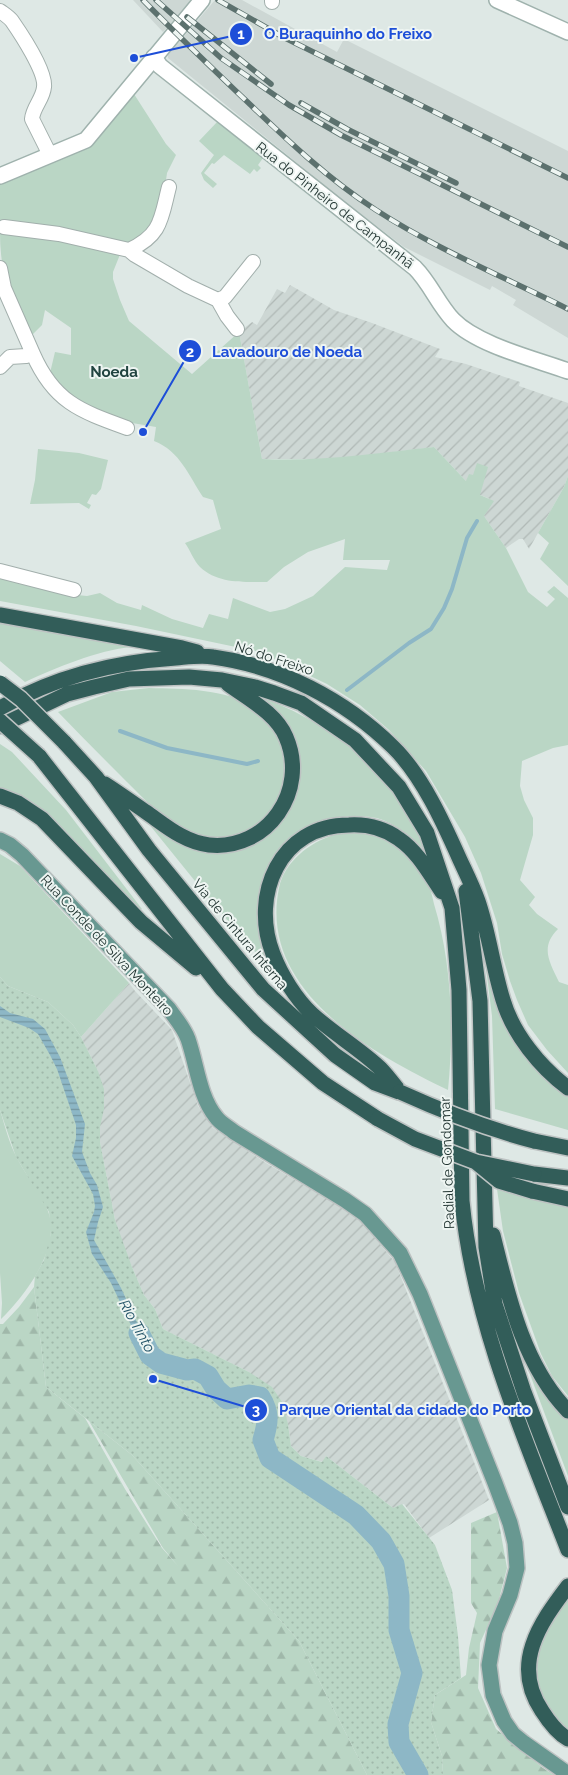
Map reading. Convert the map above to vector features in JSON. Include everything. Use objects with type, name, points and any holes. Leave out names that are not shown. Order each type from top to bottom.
[{"type":"highway","points":[[0,615],[182,648],[211,656]]},
{"type":"highway","name":"Nó do Freixo","points":[[0,708],[60,680],[94,670],[149,660],[211,656],[247,663],[314,688],[364,723],[394,748],[418,779],[442,820],[461,863]]},
{"type":"highway","points":[[0,726],[67,694],[129,679],[190,677],[222,680],[255,687],[301,704],[355,740],[399,787],[427,833],[452,908]]},
{"type":"highway","points":[[96,778],[160,824],[185,839],[209,845],[232,844],[244,840],[267,826],[284,805],[292,782],[291,752],[286,736],[266,711],[222,680]]},
{"type":"highway","name":"Via de Cintura Interna","points":[[0,682],[21,699],[64,742],[96,778],[149,850],[262,989],[335,1055],[375,1083],[400,1092],[429,1106],[496,1131],[568,1148]]},
{"type":"highway","points":[[0,720],[39,756],[222,990]]},
{"type":"highway","points":[[0,796],[18,803],[42,819],[141,922],[222,990],[258,1027],[323,1084],[378,1119],[415,1139],[476,1162],[534,1174],[568,1178]]},
{"type":"highway","points":[[400,1092],[380,1069],[312,1014],[294,992],[273,954],[268,936],[265,903],[268,884],[276,866],[292,846],[302,838],[330,826],[364,825],[384,830],[411,848],[452,908]]},
{"type":"highway","points":[[461,863],[478,901],[503,1002],[510,1019],[531,1051],[554,1078],[568,1088]]},
{"type":"highway","points":[[461,863],[469,907],[480,1001],[486,1247],[495,1304],[524,1392],[568,1507]]},
{"type":"highway","name":"Radial de Gondomar","points":[[452,908],[459,990],[462,1201],[465,1235],[480,1304],[508,1395],[568,1550]]},
{"type":"highway","points":[[476,1162],[499,1181],[568,1199]]},
{"type":"highway","points":[[486,1206],[507,1288],[522,1333],[540,1374],[568,1411]]},
{"type":"highway","points":[[568,1586],[550,1609],[533,1642],[529,1658],[529,1675],[532,1691],[540,1708],[551,1724],[568,1740]]},
{"type":"main road","name":"Rua Conde de Silva Monteiro","points":[[0,840],[10,845],[22,855],[169,1009],[187,1038],[204,1097],[217,1119],[234,1132],[365,1214],[400,1253],[424,1303],[496,1483],[515,1543],[517,1568],[510,1595],[495,1630],[489,1665],[494,1695],[504,1721],[514,1734],[531,1749],[568,1774]]},
{"type":"street","points":[[0,176],[86,140],[202,0]]},
{"type":"street","points":[[497,0],[568,32]]},
{"type":"street","points":[[0,11],[12,21],[25,41],[44,78],[42,96],[34,110],[32,119],[50,155]]},
{"type":"street","points":[[0,25],[16,29]]},
{"type":"street","name":"Rua do Pinheiro de Campanhã","points":[[154,57],[160,66],[411,264],[421,274],[445,311],[463,329],[483,340],[568,371]]},
{"type":"street","points":[[129,250],[139,245],[159,226],[169,186]]},
{"type":"street","points":[[4,227],[59,234],[129,250],[134,255],[188,286],[218,300],[237,329]]},
{"type":"street","points":[[218,300],[225,297],[253,262]]},
{"type":"street","points":[[0,268],[4,288],[37,364],[54,388],[69,403],[127,428]]},
{"type":"street","points":[[0,366],[10,357],[33,354]]},
{"type":"street","points":[[0,571],[74,590]]},
{"type":"shaded area","points":[[133,0],[191,0],[163,32]]},
{"type":"shaded area","points":[[215,0],[242,0],[337,52],[344,39],[568,151],[568,338],[513,305],[516,300],[492,286],[490,290],[404,247],[311,176],[168,58],[168,55]]},
{"type":"shaded area","points":[[290,285],[334,310],[440,349],[435,357],[466,364],[520,382],[519,386],[568,403],[568,476],[564,487],[529,549],[523,539],[519,539],[506,548],[484,516],[490,499],[480,495],[472,475],[467,482],[434,447],[337,459],[262,459],[239,332],[252,322],[257,325],[277,289],[285,293]]},
{"type":"shaded area","points":[[129,983],[172,1030],[198,1106],[213,1128],[266,1163],[356,1216],[395,1262],[489,1500],[429,1538],[404,1504],[393,1508],[326,1456],[323,1462],[301,1456],[291,1446],[288,1424],[249,1372],[163,1329],[155,1309],[144,1295],[123,1246],[115,1220],[100,1142],[98,1071],[81,1037]]},
{"type":"green space","points":[[134,94],[166,144],[176,155],[167,173],[164,194],[149,229],[126,246],[0,223],[0,184],[92,146]]},
{"type":"green space","points":[[218,121],[263,158],[258,165],[261,168],[257,172],[254,169],[250,174],[224,155],[214,164],[212,163],[204,173],[217,184],[213,188],[204,180],[201,173],[214,155],[199,141]]},
{"type":"green space","points":[[5,231],[121,252],[113,272],[113,279],[129,321],[192,374],[239,332],[262,459],[327,458],[434,447],[466,481],[469,474],[473,475],[477,463],[488,467],[480,495],[494,501],[484,516],[506,548],[528,592],[547,607],[555,599],[547,592],[554,586],[568,598],[568,745],[553,748],[522,761],[520,786],[524,800],[533,818],[533,835],[520,880],[535,897],[529,905],[537,914],[558,929],[549,942],[548,954],[559,982],[568,985],[568,1073],[528,1025],[517,1000],[502,954],[497,923],[481,873],[465,837],[426,771],[389,730],[360,705],[327,684],[260,652],[136,626],[0,601],[0,574],[77,595],[87,596],[100,593],[117,603],[141,610],[142,605],[172,619],[203,628],[209,614],[228,619],[233,598],[270,612],[285,609],[313,596],[345,567],[387,570],[390,560],[343,560],[345,539],[308,552],[284,567],[267,582],[232,581],[207,573],[196,562],[185,543],[221,529],[213,500],[203,497],[183,465],[171,451],[154,441],[156,427],[132,423],[75,403],[50,373],[55,352],[71,355],[71,328],[45,310],[42,325],[32,335],[12,298],[5,279],[0,233]]},
{"type":"green space","points":[[38,449],[79,453],[108,460],[101,489],[96,495],[92,494],[87,503],[91,505],[89,509],[79,503],[30,504]]},
{"type":"green space","points":[[568,476],[568,586],[540,559],[549,543],[538,533],[564,487]]},
{"type":"green space","points":[[0,618],[159,648],[132,647],[105,652],[63,666],[25,682],[0,661]]},
{"type":"green space","points":[[149,688],[217,693],[243,701],[255,708],[265,719],[280,742],[285,765],[283,788],[273,809],[257,825],[237,835],[213,838],[188,832],[179,827],[148,803],[58,712],[112,692]]},
{"type":"green space","points":[[266,699],[316,723],[363,757],[383,777],[400,800],[414,824],[424,850],[408,835],[390,823],[377,818],[363,816],[334,818],[320,823],[307,829],[285,846],[269,870],[264,882],[286,987],[216,907],[144,818],[192,845],[274,828],[290,808],[298,784],[299,761],[294,736]]},
{"type":"green space","points":[[0,744],[12,752],[66,810],[142,909],[135,908],[64,831],[36,806],[0,788]]},
{"type":"green space","points":[[342,833],[379,834],[391,841],[416,864],[429,885],[445,949],[448,973],[451,1044],[448,1090],[386,1057],[355,1037],[327,1013],[303,987],[286,957],[277,924],[279,888],[286,870],[299,854],[325,838]]},
{"type":"green space","points":[[0,854],[20,866],[129,983],[81,1037],[73,1025],[48,1002],[8,986],[0,977]]},
{"type":"green space","points":[[482,937],[503,1012],[568,1092],[568,1130],[495,1109],[492,1016]]},
{"type":"green space","points":[[0,977],[8,986],[48,1002],[73,1025],[98,1071],[104,1089],[104,1109],[100,1127],[100,1142],[115,1220],[144,1295],[155,1309],[163,1329],[249,1372],[272,1387],[282,1402],[291,1446],[301,1456],[322,1462],[326,1456],[393,1508],[402,1504],[435,1545],[452,1590],[461,1678],[435,1695],[431,1722],[442,1756],[443,1775],[367,1775],[299,1641],[132,1455],[46,1387],[34,1287],[35,1276],[44,1260],[51,1233],[49,1212],[16,1157],[0,1110]]},
{"type":"green space","points":[[0,1110],[14,1152],[45,1204],[51,1225],[46,1255],[39,1270],[20,1297],[1,1319],[2,1303],[0,1273]]},
{"type":"green space","points":[[497,1189],[568,1208],[568,1396],[552,1376],[541,1354],[519,1293],[503,1231]]},
{"type":"green space","points":[[34,1287],[46,1387],[85,1418],[125,1489],[162,1548],[178,1566],[163,1548],[89,1421],[132,1455],[299,1641],[367,1775],[0,1775],[0,1324],[3,1324],[19,1307]]},
{"type":"green space","points":[[515,1327],[568,1413],[568,1476],[528,1369]]},
{"type":"green space","points":[[497,1512],[507,1568],[498,1603],[480,1643],[478,1688],[496,1729],[554,1775],[443,1775],[442,1756],[431,1722],[435,1695],[466,1675],[469,1648],[477,1613],[471,1603],[471,1523]]},
{"type":"green space","points":[[568,1600],[568,1729],[557,1720],[542,1696],[538,1683],[537,1654],[547,1623]]},
{"type":"water","points":[[0,1006],[10,1013],[33,1019],[45,1029],[60,1057],[85,1124],[82,1152],[97,1185],[103,1207],[94,1240],[121,1288],[147,1344],[153,1352],[152,1363],[147,1359],[111,1283],[92,1254],[86,1232],[94,1212],[93,1194],[72,1156],[76,1138],[76,1125],[57,1069],[38,1034],[29,1028],[0,1017]]},
{"type":"waterway","points":[[347,690],[409,643],[431,629],[444,608],[452,589],[467,538],[477,521]]},
{"type":"waterway","points":[[120,731],[167,748],[247,764],[258,761]]},
{"type":"waterway","name":"Rio Tinto","points":[[139,1333],[150,1355],[161,1363],[187,1370],[195,1369],[208,1376],[216,1389],[227,1399],[249,1395],[260,1397],[267,1413],[263,1440],[270,1458],[356,1515],[381,1541],[394,1564],[399,1596],[399,1630],[412,1673],[398,1724],[399,1742],[418,1775]]},
{"type":"railway","points":[[143,0],[288,140],[339,184],[376,210],[422,237],[568,309]]},
{"type":"railway","points":[[156,0],[221,58],[289,105],[341,135],[568,247]]},
{"type":"railway","points":[[218,0],[283,37],[568,178]]},
{"type":"railway","points":[[187,17],[271,84]]},
{"type":"railway","points":[[301,103],[347,129],[456,183]]},
{"type":"place","name":"O Buraquinho do Freixo","points":[[134,58]]},
{"type":"place","name":"Lavadouro de Noeda","points":[[143,432]]},
{"type":"place","name":"Parque Oriental da cidade do Porto","points":[[153,1379]]},
{"type":"district","name":"Noeda","points":[[114,372]]}]
